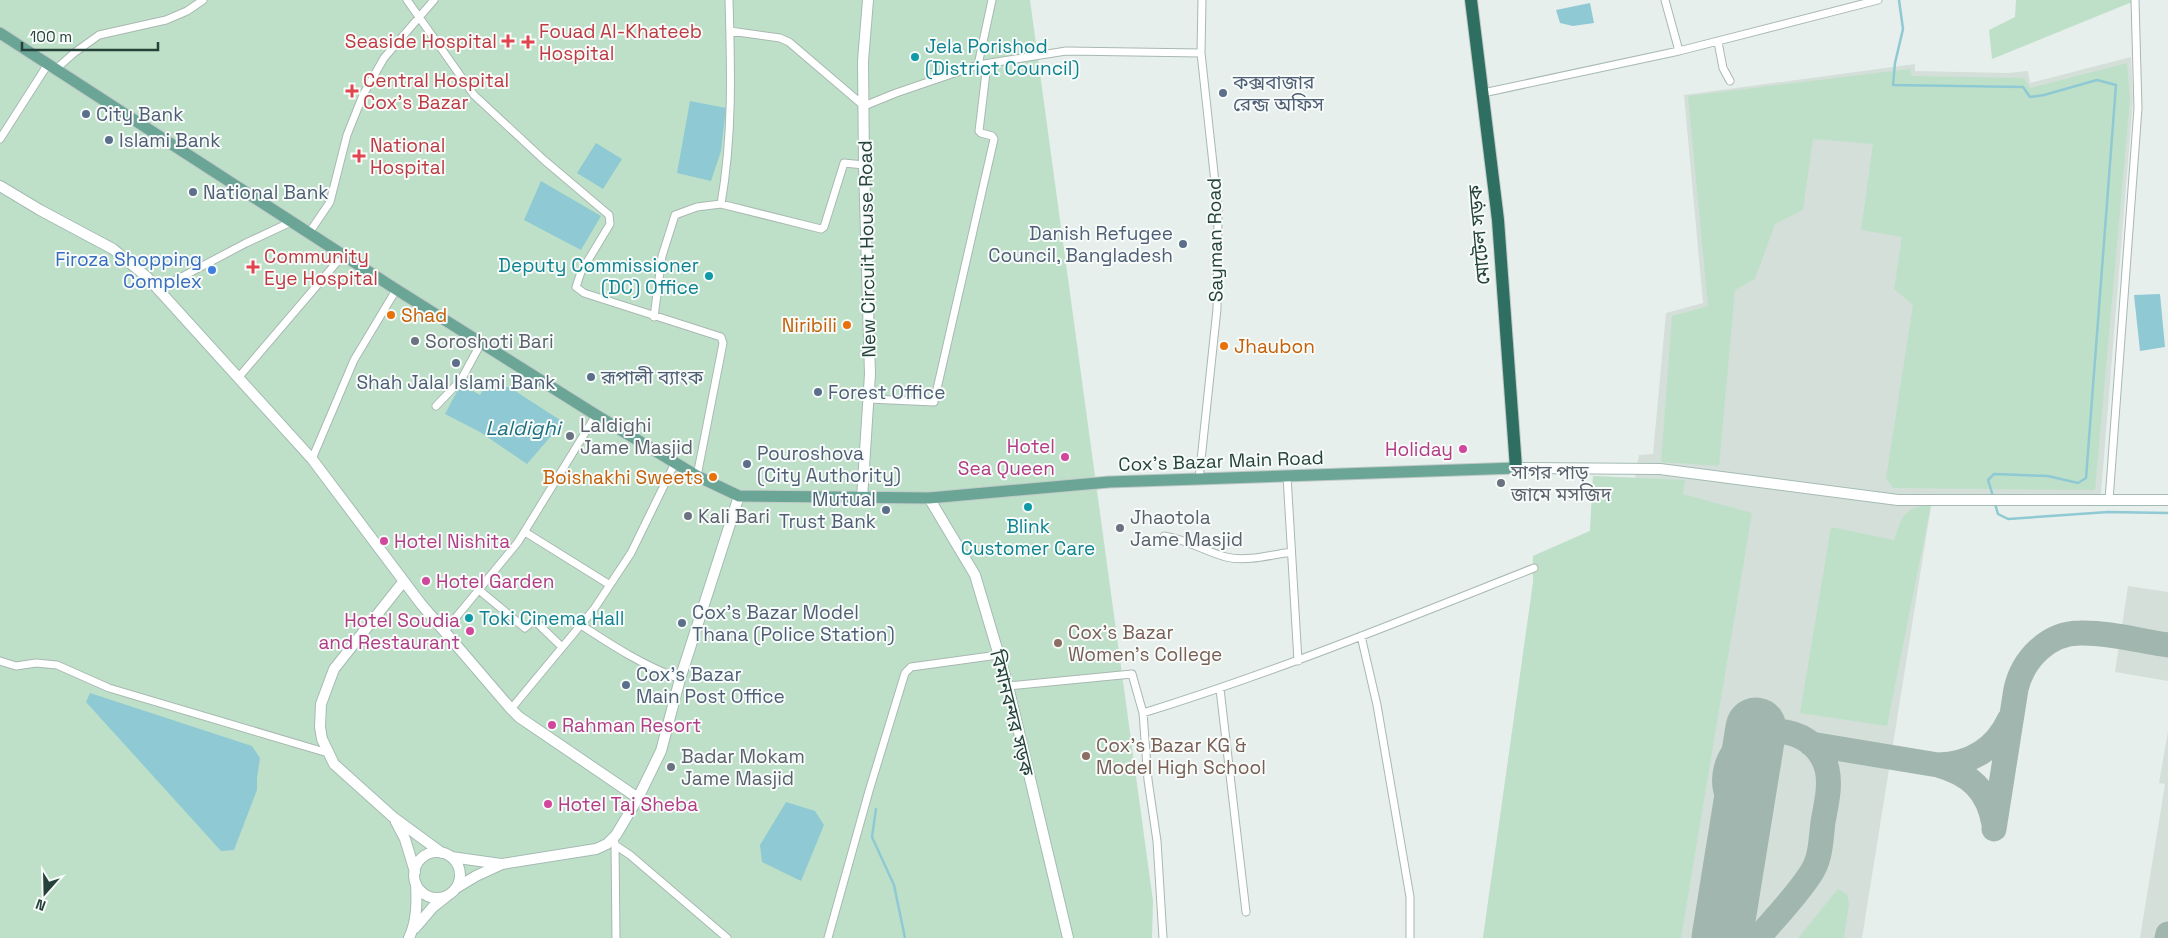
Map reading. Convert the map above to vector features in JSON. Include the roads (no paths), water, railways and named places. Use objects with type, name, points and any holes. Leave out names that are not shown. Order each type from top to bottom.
[{"type":"highway","name":"মোটেল সড়ক","points":[[1471,0],[1498,220],[1516,468]]},
{"type":"main road","points":[[0,33],[396,290],[675,463],[739,496]]},
{"type":"main road","name":"Cox's Bazar Main Road","points":[[739,496],[929,498],[1109,482],[1516,468]]},
{"type":"street","points":[[0,139],[52,67],[100,35],[166,20],[187,11],[203,0]]},
{"type":"street","points":[[407,0],[474,95],[544,160],[609,214],[610,224],[581,272],[576,288],[584,293],[654,317],[714,334],[721,338],[723,343],[697,476]]},
{"type":"street","points":[[309,233],[330,202],[346,135],[363,95],[384,58],[434,0]]},
{"type":"street","points":[[721,204],[726,178],[732,113],[729,0]]},
{"type":"street","name":"New Circuit House Road","points":[[862,498],[870,374],[863,62],[868,0]]},
{"type":"street","points":[[978,65],[992,0]]},
{"type":"street","name":"Sayman Road","points":[[1199,479],[1217,309],[1218,250],[1218,210],[1202,53],[1202,0]]},
{"type":"street","points":[[1665,0],[1679,51]]},
{"type":"street","points":[[2108,500],[2138,108],[2135,0]]},
{"type":"street","points":[[1483,93],[1718,42],[1876,1]]},
{"type":"street","points":[[730,31],[780,38],[789,42],[864,106],[978,65],[1066,51],[1202,53]]},
{"type":"street","points":[[1718,42],[1723,68],[1730,81]]},
{"type":"street","points":[[869,400],[934,402],[994,139],[992,136],[981,134],[979,131],[987,64]]},
{"type":"street","points":[[654,317],[662,256],[675,215],[697,207],[721,204],[821,229],[824,227],[844,163],[864,165]]},
{"type":"street","points":[[0,186],[113,249],[147,277],[312,459],[404,582],[444,632],[511,709],[570,753],[638,798]]},
{"type":"street","points":[[157,290],[246,243],[291,222]]},
{"type":"street","points":[[238,378],[343,255]]},
{"type":"street","points":[[312,459],[354,360],[396,290]]},
{"type":"street","points":[[436,406],[461,380],[481,343]]},
{"type":"street","points":[[444,632],[518,542],[596,415]]},
{"type":"street","points":[[511,709],[581,625],[610,586],[631,553],[675,463]]},
{"type":"street","points":[[1516,468],[1660,469],[1898,500],[2168,500]]},
{"type":"street","points":[[1287,476],[1298,661]]},
{"type":"street","points":[[616,938],[616,840],[661,751],[680,679],[739,496]]},
{"type":"street","name":"বিমানবন্দর সড়ক","points":[[929,498],[975,575],[1008,686],[1068,938]]},
{"type":"street","points":[[525,532],[610,586]]},
{"type":"street","points":[[1164,536],[1177,538],[1236,559],[1291,552]]},
{"type":"street","points":[[1143,712],[1220,689],[1298,661],[1534,568]]},
{"type":"street","points":[[404,582],[334,669],[329,679],[320,716],[322,739],[334,764],[393,817],[456,862],[460,875],[453,891],[433,907],[410,936]]},
{"type":"street","points":[[479,590],[525,628],[534,620],[562,647]]},
{"type":"street","points":[[581,625],[655,670],[680,679]]},
{"type":"street","points":[[1361,636],[1377,705],[1410,897],[1410,938]]},
{"type":"street","points":[[828,938],[866,800],[905,673],[911,667],[998,655]]},
{"type":"street","points":[[0,662],[16,666],[36,663],[56,665],[109,688],[328,753]]},
{"type":"street","points":[[1008,686],[1132,674],[1143,712],[1148,780],[1157,841],[1163,938]]},
{"type":"street","points":[[1220,689],[1246,912]]},
{"type":"street","points":[[393,817],[406,840],[418,887],[429,896],[443,897],[476,876],[502,864],[596,849],[616,840]]},
{"type":"street","points":[[616,840],[630,855],[727,938]]},
{"type":"street","points":[[410,936],[417,900],[415,876],[417,865],[427,855],[446,855],[502,864]]},
{"type":"water","points":[[1590,3],[1594,23],[1573,26],[1560,23],[1556,10]]},
{"type":"water","points":[[690,101],[726,108],[721,151],[711,181],[677,173]]},
{"type":"water","points":[[596,143],[622,159],[603,189],[577,173]]},
{"type":"water","points":[[541,181],[601,216],[581,250],[524,220]]},
{"type":"water","points":[[2160,294],[2165,347],[2140,351],[2134,295]]},
{"type":"water","name":"Laldighi","points":[[489,380],[501,387],[509,387],[560,420],[552,435],[527,464],[480,432],[445,414],[461,384],[480,395]]},
{"type":"water","points":[[90,693],[252,746],[260,758],[257,790],[234,850],[221,851],[86,702]]},
{"type":"water","points":[[786,802],[815,811],[824,825],[801,881],[762,862],[760,845]]},
{"type":"waterway","points":[[1899,0],[1903,29],[1895,63],[1893,85],[2023,87],[2030,97],[2044,95],[2097,80],[2116,85],[2086,478],[2078,483],[2048,476],[1994,474],[1988,480],[1993,496]]},
{"type":"waterway","points":[[1995,504],[1998,514],[2008,519],[2108,512],[2168,513]]},
{"type":"waterway","points":[[876,809],[872,837],[894,885],[905,938]]},
{"type":"place","name":"Seaside Hospital","points":[[508,41]]},
{"type":"place","name":"Fouad Al-Khateeb Hospital","points":[[528,42]]},
{"type":"place","name":"Jela Porishod (District Council)","points":[[915,57]]},
{"type":"place","name":"Central Hospital Cox's Bazar","points":[[352,91]]},
{"type":"place","name":"কক্সবাজার রেন্জ অফিস","points":[[1223,93]]},
{"type":"place","name":"City Bank","points":[[86,114]]},
{"type":"place","name":"Islami Bank","points":[[109,140]]},
{"type":"place","name":"National Hospital","points":[[359,156]]},
{"type":"place","name":"National Bank","points":[[193,192]]},
{"type":"place","name":"Danish Refugee Council, Bangladesh","points":[[1183,244]]},
{"type":"place","name":"Community Eye Hospital","points":[[253,267]]},
{"type":"place","name":"Firoza Shopping Complex","points":[[212,270]]},
{"type":"place","name":"Deputy Commissioner (DC) Office","points":[[709,276]]},
{"type":"place","name":"Shad","points":[[391,315]]},
{"type":"place","name":"Niribili","points":[[847,325]]},
{"type":"place","name":"Soroshoti Bari","points":[[415,341]]},
{"type":"place","name":"Jhaubon","points":[[1224,346]]},
{"type":"place","name":"Shah Jalal Islami Bank","points":[[456,363]]},
{"type":"place","name":"রূপালী ব্যাংক","points":[[591,377]]},
{"type":"place","name":"Forest Office","points":[[818,392]]},
{"type":"place","name":"Laldighi Jame Masjid","points":[[570,436]]},
{"type":"place","name":"Holiday","points":[[1463,449]]},
{"type":"place","name":"Hotel Sea Queen","points":[[1065,457]]},
{"type":"place","name":"Pouroshova (City Authority)","points":[[747,464]]},
{"type":"place","name":"Boishakhi Sweets","points":[[713,477]]},
{"type":"place","name":"সাগর পাড় জামে মসজিদ","points":[[1501,483]]},
{"type":"place","name":"Blink Customer Care","points":[[1028,507]]},
{"type":"place","name":"Mutual Trust Bank","points":[[886,510]]},
{"type":"place","name":"Kali Bari","points":[[688,516]]},
{"type":"place","name":"Jhaotola Jame Masjid","points":[[1120,528]]},
{"type":"place","name":"Hotel Nishita","points":[[384,541]]},
{"type":"place","name":"Hotel Garden","points":[[426,581]]},
{"type":"place","name":"Toki Cinema Hall","points":[[469,618]]},
{"type":"place","name":"Cox's Bazar Model Thana (Police Station)","points":[[682,623]]},
{"type":"place","name":"Hotel Soudia and Restaurant","points":[[470,631]]},
{"type":"place","name":"Cox's Bazar Women's College","points":[[1058,643]]},
{"type":"place","name":"Cox's Bazar Main Post Office","points":[[626,685]]},
{"type":"place","name":"Rahman Resort","points":[[552,725]]},
{"type":"place","name":"Cox's Bazar KG & Model High School","points":[[1086,756]]},
{"type":"place","name":"Badar Mokam Jame Masjid","points":[[671,767]]},
{"type":"place","name":"Hotel Taj Sheba","points":[[548,804]]}]
